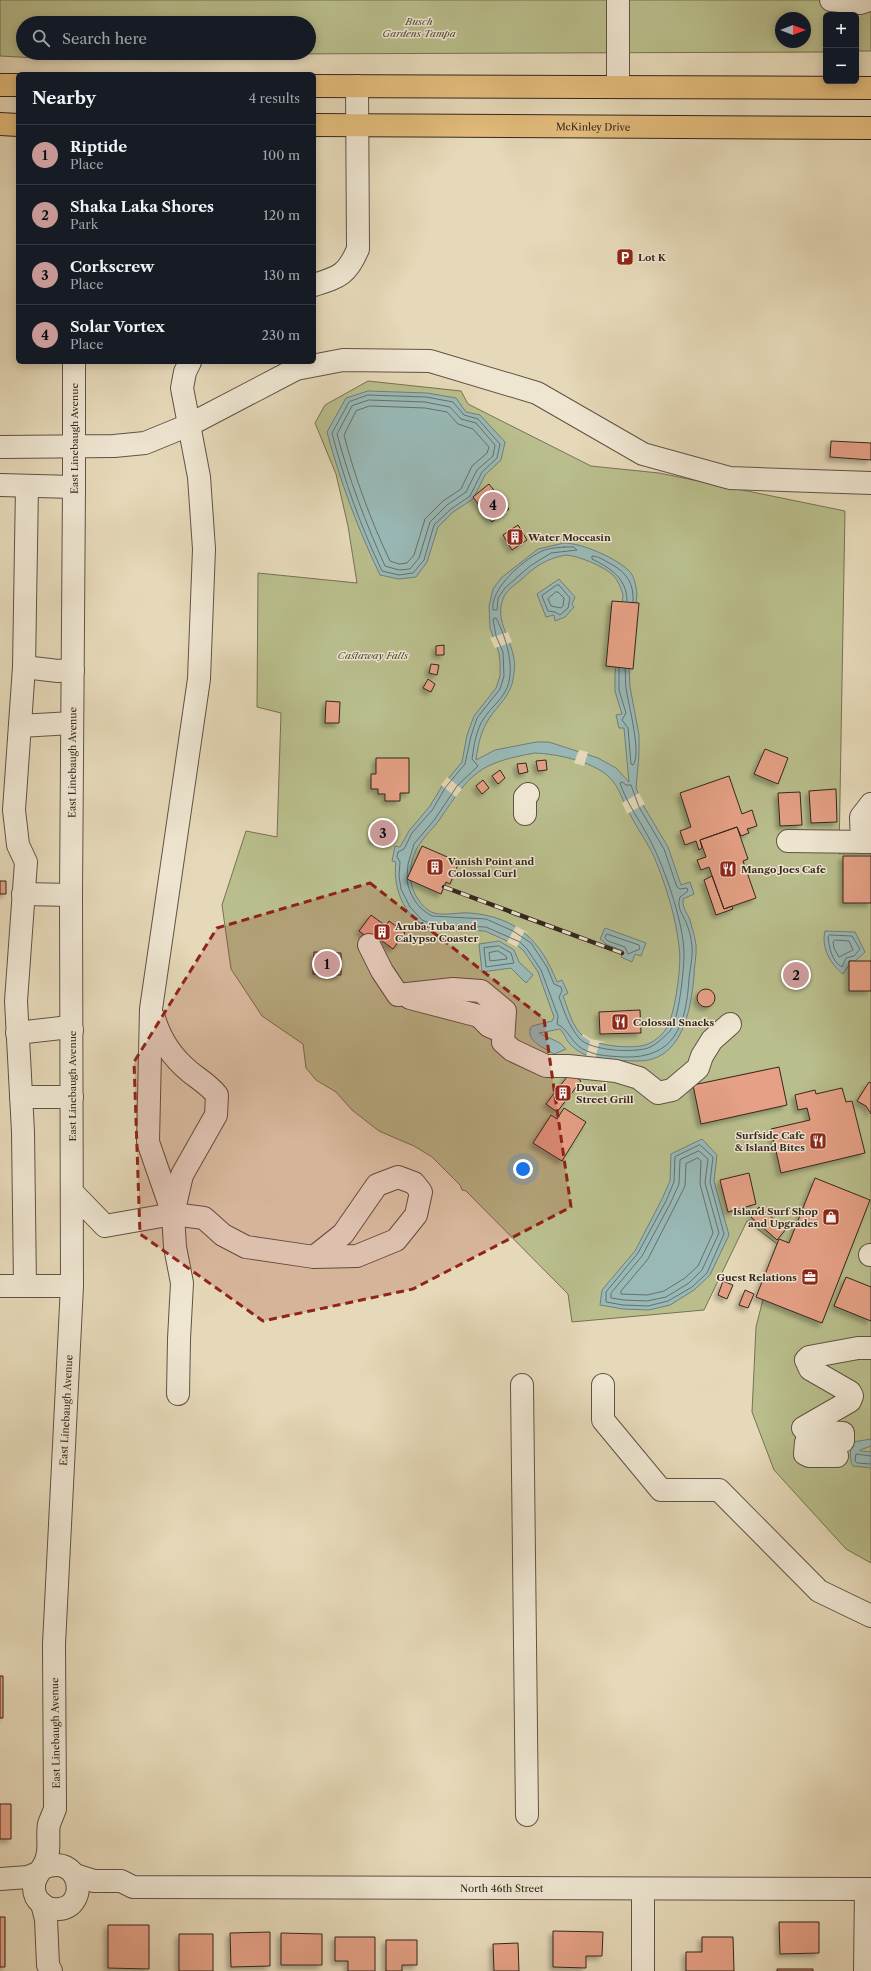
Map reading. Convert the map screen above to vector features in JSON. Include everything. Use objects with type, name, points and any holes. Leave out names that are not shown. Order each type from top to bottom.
[{"type":"main road","points":[[0,85],[16,85]]},
{"type":"main road","points":[[316,86],[871,88]]},
{"type":"main road","points":[[0,124],[16,125]]},
{"type":"main road","name":"McKinley Drive","points":[[316,125],[871,128]]},
{"type":"street","points":[[618,0],[618,87]]},
{"type":"street","points":[[831,0],[860,3],[869,0]]},
{"type":"street","points":[[316,284],[332,279],[345,272],[358,249],[357,86]]},
{"type":"street","points":[[0,447],[114,446],[145,443],[189,425],[296,369],[343,360],[430,361],[537,393],[643,454],[730,478],[871,482]]},
{"type":"street","name":"East Linebaugh Avenue","points":[[41,1871],[47,1858],[49,1824],[55,1809],[54,1644],[72,1286],[71,894],[74,364]]},
{"type":"street","points":[[178,1394],[182,1283],[175,1247],[173,1214],[148,1142],[151,1009],[199,679],[204,549],[199,477],[182,388],[185,372],[189,364]]},
{"type":"street","points":[[0,485],[74,487]]},
{"type":"street","points":[[25,1286],[21,1097],[16,1001],[26,862],[18,845],[14,810],[24,667],[27,486]]},
{"type":"street","points":[[24,667],[58,671],[73,670]]},
{"type":"street","points":[[20,726],[72,723]]},
{"type":"street","points":[[788,842],[866,842],[861,817],[871,804]]},
{"type":"street","points":[[24,894],[71,894]]},
{"type":"street","points":[[369,945],[382,971],[398,995],[453,989],[481,991],[505,1011],[503,1042],[506,1046],[546,1066],[568,1066],[616,1071],[639,1078],[658,1093],[672,1090],[698,1068],[702,1056],[712,1040],[730,1024]]},
{"type":"street","points":[[151,1009],[158,1031],[169,1050],[190,1072],[210,1086],[217,1095],[216,1115],[182,1175],[173,1214]]},
{"type":"street","points":[[18,1033],[61,1028],[72,1030]]},
{"type":"street","points":[[21,1097],[72,1097]]},
{"type":"street","points":[[72,1192],[105,1226],[173,1214],[204,1218],[223,1235],[246,1247],[314,1257],[357,1256],[396,1240],[416,1215],[421,1192],[414,1183],[398,1177],[377,1185],[343,1234],[314,1257]]},
{"type":"street","points":[[0,1286],[72,1286]]},
{"type":"street","points":[[838,1456],[805,1454],[806,1442],[844,1441],[842,1433],[806,1431],[802,1428],[850,1401],[852,1396],[850,1392],[810,1369],[806,1360],[809,1357],[858,1348],[871,1348]]},
{"type":"street","points":[[522,1385],[527,1815]]},
{"type":"street","points":[[603,1385],[603,1420],[660,1490],[719,1490],[819,1591],[871,1616]]},
{"type":"street","name":"East Linebaugh Avenue","points":[[55,1809],[62,1823],[66,1859],[72,1872]]},
{"type":"street","points":[[0,1880],[28,1877],[57,1865],[72,1872],[78,1888],[69,1904],[61,1934],[61,1963],[57,1971]]},
{"type":"street","points":[[41,1871],[34,1886],[46,1919],[48,1965],[51,1971]]},
{"type":"street","name":"North 46th Street","points":[[72,1872],[94,1881],[121,1881],[133,1887],[868,1890]]},
{"type":"street","name":"North 46th Street","points":[[69,1904],[94,1896],[122,1894],[133,1887]]},
{"type":"street","points":[[643,1890],[643,1971]]},
{"type":"street","points":[[865,1971],[868,1890]]},
{"type":"street","points":[[0,1892],[14,1893],[40,1902],[53,1909],[69,1904]]},
{"type":"highlighted area","points":[[370,883],[544,1019],[571,1207],[413,1289],[263,1321],[140,1234],[134,1062],[217,928]]},
{"type":"green space","name":"Busch Gardens Tampa","points":[[0,0],[871,0],[871,51],[859,51],[859,12],[823,12],[823,52],[316,54],[316,16],[16,16],[16,57],[0,56]]},
{"type":"green space","name":"Castaway Falls","points":[[368,381],[461,391],[468,404],[591,466],[659,473],[845,511],[839,854],[871,854],[871,1563],[846,1549],[774,1470],[752,1412],[756,1327],[777,1244],[747,1221],[704,1310],[572,1322],[568,1294],[466,1191],[462,1190],[460,1185],[432,1157],[414,1146],[379,1131],[352,1110],[336,1092],[316,1080],[306,1068],[303,1044],[262,1016],[231,969],[222,905],[246,831],[277,837],[281,713],[257,707],[258,573],[357,583],[348,526],[336,474],[315,423],[325,405]]},
{"type":"water","points":[[368,391],[427,393],[456,398],[466,412],[480,415],[505,442],[501,460],[485,475],[473,499],[453,512],[438,527],[427,562],[416,577],[399,579],[380,575],[350,505],[327,432],[346,398]]},
{"type":"water","points":[[564,543],[590,549],[618,562],[631,573],[635,583],[637,594],[629,668],[630,687],[639,735],[636,788],[643,805],[668,847],[681,885],[690,882],[694,894],[683,899],[683,903],[690,921],[696,949],[693,989],[681,1032],[674,1044],[664,1053],[652,1059],[636,1061],[594,1058],[579,1051],[570,1044],[560,1029],[539,1033],[560,1043],[566,1049],[554,1054],[538,1044],[531,1038],[530,1029],[532,1026],[552,1021],[554,1017],[538,972],[524,951],[518,946],[485,931],[435,929],[425,926],[416,920],[409,912],[403,903],[396,883],[396,862],[392,861],[395,846],[400,847],[409,831],[430,806],[442,786],[462,762],[467,735],[474,716],[496,688],[500,676],[499,653],[490,628],[489,606],[493,589],[501,578],[538,549]],"holes":[[[566,555],[584,559],[609,572],[616,579],[623,595],[615,674],[615,691],[622,714],[616,715],[619,728],[624,728],[629,782],[616,768],[598,758],[549,742],[536,742],[495,750],[476,760],[483,731],[490,717],[504,700],[512,684],[515,666],[511,647],[502,620],[501,606],[504,596],[511,588],[537,566],[553,558]],[[535,753],[574,759],[602,771],[609,777],[619,790],[628,811],[652,852],[657,864],[668,894],[678,936],[680,963],[676,994],[669,1024],[661,1035],[648,1044],[633,1047],[605,1045],[583,1036],[573,1023],[563,996],[568,993],[562,980],[557,982],[551,967],[543,954],[535,943],[525,934],[514,926],[487,915],[470,913],[438,914],[431,912],[423,906],[414,893],[411,879],[411,865],[416,851],[421,841],[438,822],[460,791],[478,772],[488,766],[500,761]]]},
{"type":"water","points":[[559,579],[575,597],[572,604],[574,607],[565,617],[555,621],[554,615],[546,617],[537,594]]},
{"type":"water","points":[[605,928],[646,943],[641,956],[635,954],[632,962],[621,957],[623,951],[606,944],[600,939]]},
{"type":"water","points":[[825,931],[855,932],[865,952],[855,961],[849,961],[849,965],[843,974],[834,965],[828,955],[824,943]]},
{"type":"water","points":[[499,941],[514,950],[519,962],[533,975],[526,983],[511,968],[482,972],[479,944]]},
{"type":"water","points":[[702,1139],[717,1155],[714,1181],[729,1235],[710,1275],[694,1290],[670,1305],[649,1310],[623,1309],[600,1305],[602,1290],[635,1251],[662,1199],[670,1181],[671,1154]]},
{"type":"water","points":[[871,1439],[871,1446],[860,1451],[871,1452],[871,1468],[853,1466],[850,1454],[853,1442]]},
{"type":"pier","points":[[508,632],[512,642],[495,648],[490,638]]},
{"type":"pier","points":[[579,750],[588,752],[584,766],[574,763]]},
{"type":"pier","points":[[447,777],[462,789],[456,797],[441,785]]},
{"type":"pier","points":[[639,793],[645,804],[627,814],[622,803]]},
{"type":"pier","points":[[516,926],[530,934],[524,932],[517,947],[507,942]]},
{"type":"pier","points":[[583,1034],[591,1039],[606,1042],[599,1043],[595,1060],[586,1057],[590,1041],[582,1036]]},
{"type":"building","points":[[831,441],[871,443],[871,460],[830,457]]},
{"type":"building","points":[[489,484],[509,509],[492,522],[473,497]]},
{"type":"building","name":"Water Moccasin","points":[[518,525],[527,540],[512,550],[503,535]]},
{"type":"building","points":[[612,601],[639,603],[633,669],[606,666]]},
{"type":"building","points":[[444,645],[444,655],[436,655],[436,646]]},
{"type":"building","points":[[431,664],[439,665],[437,675],[429,673]]},
{"type":"building","points":[[428,679],[435,684],[431,692],[423,688]]},
{"type":"building","points":[[326,701],[340,702],[339,723],[325,723]]},
{"type":"building","points":[[765,749],[788,758],[778,784],[754,774]]},
{"type":"building","points":[[376,758],[409,758],[409,793],[400,793],[400,801],[385,801],[385,794],[378,794],[378,789],[371,789],[371,774],[376,774]]},
{"type":"building","points":[[546,760],[547,770],[538,771],[536,761]]},
{"type":"building","points":[[526,763],[528,772],[519,774],[517,764]]},
{"type":"building","points":[[500,770],[505,778],[498,784],[492,776]]},
{"type":"building","points":[[729,776],[742,814],[752,810],[757,826],[747,829],[749,833],[741,836],[737,827],[700,840],[702,848],[699,850],[696,841],[685,845],[680,831],[691,827],[680,793]]},
{"type":"building","points":[[483,780],[489,788],[482,794],[476,786]]},
{"type":"building","points":[[836,789],[837,822],[811,823],[809,791]]},
{"type":"building","points":[[800,792],[802,825],[780,826],[778,793]]},
{"type":"building","points":[[374,821],[394,823],[393,843],[372,841]]},
{"type":"building","name":"Mango Joes Cafe","points":[[737,827],[748,859],[743,861],[756,898],[724,909],[709,867],[701,870],[697,860],[706,857],[700,840]]},
{"type":"building","name":"Vanish Point and Colossal Curl","points":[[422,846],[459,862],[450,884],[446,882],[441,894],[407,879]]},
{"type":"building","points":[[843,856],[871,856],[871,903],[843,903]]},
{"type":"building","points":[[712,876],[724,909],[732,906],[733,909],[716,915],[704,880]]},
{"type":"building","points":[[0,881],[6,881],[6,894],[0,894]]},
{"type":"building","name":"Aruba Tuba and Calypso Coaster","points":[[371,915],[386,926],[389,921],[405,933],[393,949],[377,937],[374,942],[359,931]]},
{"type":"building","points":[[314,952],[341,953],[341,975],[313,974]]},
{"type":"building","points":[[849,961],[871,961],[871,991],[849,991]]},
{"type":"building","points":[[702,989],[710,989],[715,994],[713,1005],[710,1007],[702,1007],[697,1002],[697,994]]},
{"type":"building","name":"Colossal Snacks","points":[[640,1010],[641,1033],[600,1034],[599,1012]]},
{"type":"building","points":[[779,1067],[787,1105],[701,1124],[693,1085]]},
{"type":"building","name":"Duval Street Grill","points":[[570,1073],[581,1081],[557,1112],[546,1104]]},
{"type":"building","points":[[869,1082],[871,1083],[871,1114],[866,1106],[857,1101]]},
{"type":"building","name":"Surfside Cafe & Island Bites","points":[[842,1088],[846,1102],[852,1101],[865,1153],[781,1173],[771,1129],[810,1120],[807,1108],[798,1110],[795,1095],[815,1090],[816,1094]]},
{"type":"building","points":[[564,1108],[586,1122],[562,1161],[533,1143],[551,1115],[557,1119]]},
{"type":"building","points":[[749,1173],[756,1204],[728,1212],[720,1180]]},
{"type":"building","points":[[815,1178],[870,1200],[822,1323],[756,1297],[779,1239],[789,1243]]},
{"type":"building","points":[[759,1207],[786,1229],[777,1240],[751,1217]]},
{"type":"building","points":[[846,1277],[871,1287],[871,1321],[834,1306]]},
{"type":"building","points":[[723,1281],[733,1285],[727,1299],[718,1295]]},
{"type":"building","points":[[745,1290],[754,1294],[748,1308],[739,1305]]},
{"type":"building","points":[[0,1676],[3,1676],[3,1718],[0,1718]]},
{"type":"building","points":[[0,1804],[11,1804],[11,1839],[0,1839]]},
{"type":"building","points":[[0,1917],[5,1917],[5,1967],[0,1967]]},
{"type":"building","points":[[779,1922],[819,1922],[819,1953],[780,1954]]},
{"type":"building","points":[[108,1925],[149,1925],[149,1969],[108,1968]]},
{"type":"building","points":[[553,1931],[603,1932],[602,1956],[586,1956],[586,1968],[553,1967]]},
{"type":"building","points":[[270,1932],[270,1966],[231,1967],[230,1933]]},
{"type":"building","points":[[281,1933],[322,1934],[322,1965],[281,1965]]},
{"type":"building","points":[[179,1934],[213,1934],[213,1971],[179,1971]]},
{"type":"building","points":[[335,1937],[375,1937],[375,1971],[348,1971],[348,1961],[335,1961]]},
{"type":"building","points":[[702,1937],[733,1937],[734,1971],[686,1971],[686,1952],[702,1952]]},
{"type":"building","points":[[386,1940],[417,1940],[417,1965],[402,1965],[402,1971],[386,1971]]},
{"type":"building","points":[[518,1943],[519,1971],[494,1971],[493,1944]]},
{"type":"building","points":[[777,1969],[813,1969],[813,1971],[777,1971]]},
{"type":"railway","points":[[444,887],[622,953]]},
{"type":"place","name":"Lot K","points":[[625,257]]},
{"type":"place","name":"Solar Vortex","points":[[493,505]]},
{"type":"place","name":"Water Moccasin","points":[[515,537]]},
{"type":"place","name":"Corkscrew","points":[[383,833]]},
{"type":"place","name":"Vanish Point and Colossal Curl","points":[[435,867]]},
{"type":"place","name":"Mango Joes Cafe","points":[[728,869]]},
{"type":"place","name":"Aruba Tuba and Calypso Coaster","points":[[382,932]]},
{"type":"place","name":"Riptide","points":[[327,964]]},
{"type":"place","name":"Shaka Laka Shores","points":[[796,975]]},
{"type":"place","name":"Colossal Snacks","points":[[620,1022]]},
{"type":"place","name":"Duval Street Grill","points":[[563,1093]]},
{"type":"place","name":"Surfside Cafe & Island Bites","points":[[818,1141]]},
{"type":"place","name":"Island Surf Shop and Upgrades","points":[[831,1217]]},
{"type":"place","name":"Guest Relations","points":[[810,1277]]}]
